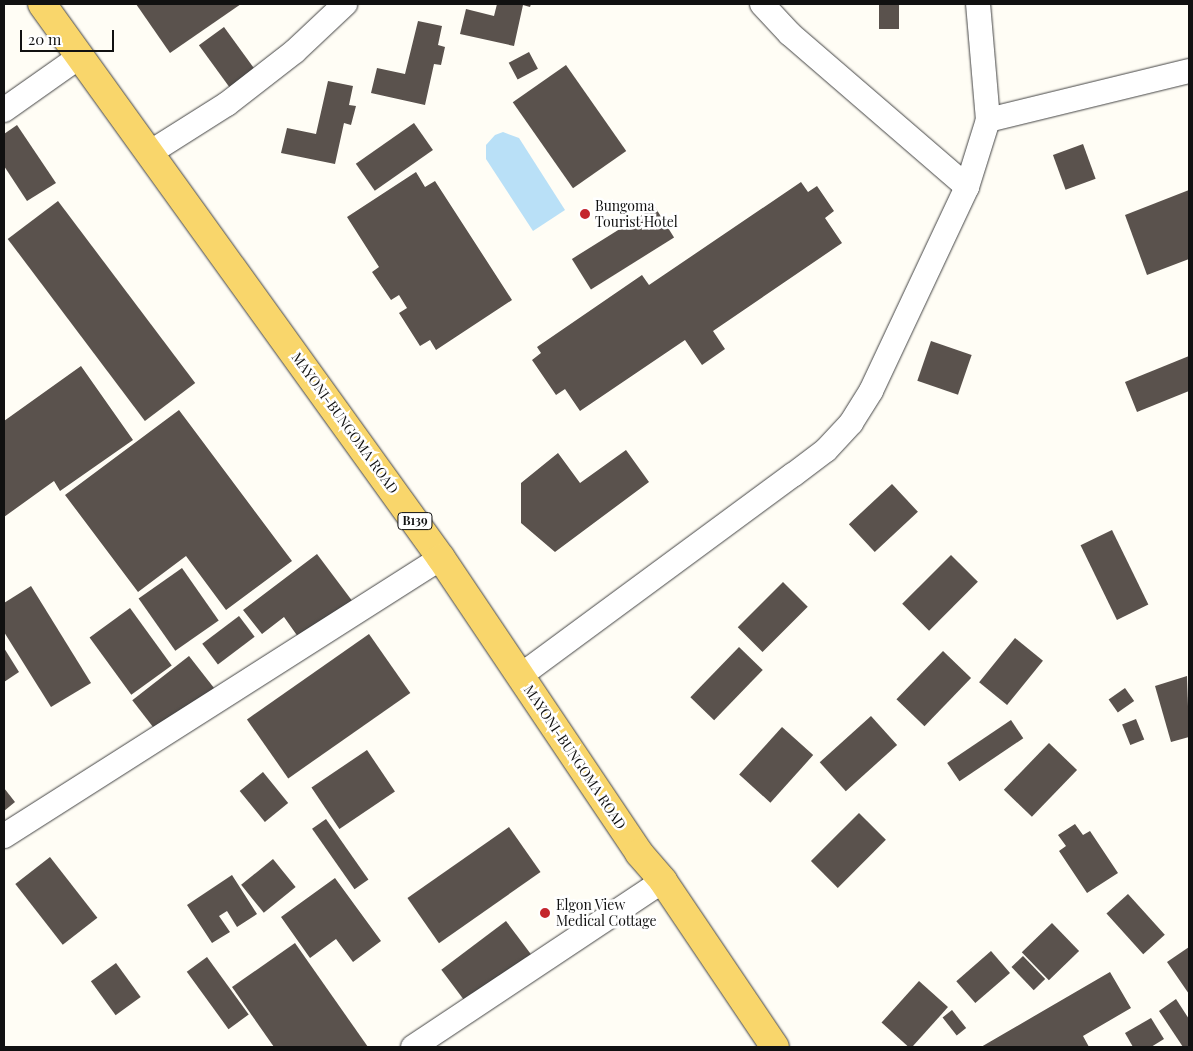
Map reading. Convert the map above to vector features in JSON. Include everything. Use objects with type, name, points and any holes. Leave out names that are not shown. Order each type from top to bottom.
[{"type":"main road","name":"MAYONI-BUNGOMA ROAD","points":[[42,4],[79,57],[151,152],[441,558],[639,853],[663,881],[775,1047]]},
{"type":"street","points":[[762,4],[790,34],[967,187]]},
{"type":"street","points":[[520,676],[826,450],[851,423],[871,391],[967,187],[988,120],[978,4]]},
{"type":"street","points":[[151,152],[234,98],[295,51],[338,6]]},
{"type":"street","points":[[4,110],[79,57]]},
{"type":"street","points":[[988,120],[1189,71]]},
{"type":"street","points":[[4,836],[441,558]]},
{"type":"street","points":[[413,1047],[663,881]]},
{"type":"water","points":[[503,132],[519,138],[565,210],[533,231],[486,159],[486,145],[495,135]]},
{"type":"building","points":[[136,4],[241,4],[170,53]]},
{"type":"building","points":[[497,4],[531,4],[530,7],[523,5],[514,46],[460,34],[466,9],[494,16]]},
{"type":"building","points":[[879,4],[899,4],[899,29],[879,29]]},
{"type":"building","points":[[418,21],[442,26],[438,45],[445,47],[441,65],[434,64],[425,105],[371,93],[377,68],[405,74]]},
{"type":"building","points":[[224,27],[255,69],[229,87],[199,45]]},
{"type":"building","points":[[529,52],[538,69],[518,80],[509,63]]},
{"type":"building","points":[[566,65],[626,151],[573,188],[513,102]]},
{"type":"building","points":[[328,81],[353,86],[349,105],[356,106],[351,125],[344,123],[335,164],[281,153],[287,128],[316,134]]},
{"type":"building","points":[[414,123],[433,150],[375,191],[356,164]]},
{"type":"building","points":[[17,125],[56,183],[27,201],[4,166],[4,134]]},
{"type":"building","points":[[1083,144],[1096,179],[1066,190],[1053,155]]},
{"type":"building","points":[[416,172],[425,187],[435,181],[512,300],[436,350],[430,340],[420,346],[399,313],[407,308],[399,295],[391,300],[372,272],[379,267],[347,217]]},
{"type":"building","points":[[801,182],[808,192],[817,186],[834,211],[825,218],[842,243],[713,331],[725,349],[702,365],[685,340],[580,411],[565,389],[556,395],[532,360],[541,353],[537,347],[642,275],[649,285]]},
{"type":"building","points":[[1189,190],[1189,259],[1147,275],[1125,215]]},
{"type":"building","points":[[58,201],[195,383],[145,421],[8,239]]},
{"type":"building","points":[[655,207],[674,238],[591,289],[572,259]]},
{"type":"building","points":[[931,341],[972,355],[958,395],[917,381]]},
{"type":"building","points":[[1189,356],[1189,391],[1137,412],[1125,382]]},
{"type":"building","points":[[81,366],[133,440],[60,491],[54,481],[4,517],[4,421]]},
{"type":"building","points":[[179,410],[292,561],[226,610],[186,556],[138,592],[65,495]]},
{"type":"building","points":[[626,450],[649,482],[555,552],[521,523],[521,483],[558,453],[580,483]]},
{"type":"building","points":[[892,484],[918,512],[875,552],[849,524]]},
{"type":"building","points":[[1112,530],[1148,605],[1117,620],[1081,545]]},
{"type":"building","points":[[317,554],[353,602],[301,641],[284,617],[262,634],[243,610]]},
{"type":"building","points":[[951,555],[978,582],[929,631],[902,604]]},
{"type":"building","points":[[182,568],[219,620],[175,651],[139,598]]},
{"type":"building","points":[[783,582],[808,607],[762,652],[738,627]]},
{"type":"building","points":[[31,586],[91,683],[51,707],[4,632],[4,603]]},
{"type":"building","points":[[130,608],[172,665],[131,695],[90,637]]},
{"type":"building","points":[[239,616],[255,637],[218,664],[202,644]]},
{"type":"building","points":[[369,634],[410,693],[288,778],[247,719]]},
{"type":"building","points":[[1015,638],[1043,661],[1007,705],[979,682]]},
{"type":"building","points":[[739,647],[763,670],[714,720],[690,697]]},
{"type":"building","points":[[4,648],[19,672],[4,682]]},
{"type":"building","points":[[943,651],[971,678],[925,726],[896,699]]},
{"type":"building","points":[[189,656],[214,688],[158,733],[132,700]]},
{"type":"building","points":[[1187,676],[1189,737],[1171,742],[1155,686]]},
{"type":"building","points":[[1125,688],[1134,701],[1118,713],[1109,699]]},
{"type":"building","points":[[871,716],[897,745],[846,791],[820,762]]},
{"type":"building","points":[[1136,719],[1144,739],[1130,745],[1122,725]]},
{"type":"building","points":[[1011,720],[1023,738],[959,781],[947,763]]},
{"type":"building","points":[[782,727],[813,755],[770,803],[739,775]]},
{"type":"building","points":[[1049,743],[1077,770],[1032,817],[1004,790]]},
{"type":"building","points":[[367,750],[395,791],[339,829],[311,787]]},
{"type":"building","points":[[263,772],[288,803],[265,822],[240,791]]},
{"type":"building","points":[[4,788],[15,802],[4,811]]},
{"type":"building","points":[[859,813],[886,840],[838,888],[811,861]]},
{"type":"building","points":[[326,819],[368,880],[355,889],[312,829]]},
{"type":"building","points":[[1075,824],[1083,835],[1090,831],[1118,873],[1087,893],[1059,851],[1066,846],[1058,835]]},
{"type":"building","points":[[509,827],[541,872],[439,943],[407,898]]},
{"type":"building","points":[[50,857],[97,918],[63,945],[15,884]]},
{"type":"building","points":[[273,859],[296,887],[264,913],[241,885]]},
{"type":"building","points":[[232,875],[257,914],[237,927],[227,911],[219,916],[230,932],[212,943],[187,905]]},
{"type":"building","points":[[335,878],[381,941],[353,962],[336,939],[310,958],[281,917]]},
{"type":"building","points":[[1128,894],[1165,935],[1143,954],[1106,913]]},
{"type":"building","points":[[506,921],[535,960],[471,1009],[441,970]]},
{"type":"building","points":[[1052,923],[1079,951],[1049,980],[1022,952]]},
{"type":"building","points":[[295,943],[368,1047],[274,1047],[232,987]]},
{"type":"building","points":[[1189,947],[1189,994],[1167,962]]},
{"type":"building","points":[[991,951],[1010,973],[975,1003],[956,981]]},
{"type":"building","points":[[1023,956],[1045,979],[1034,990],[1011,967]]},
{"type":"building","points":[[207,957],[249,1014],[229,1029],[187,972]]},
{"type":"building","points":[[116,963],[141,997],[116,1015],[91,981]]},
{"type":"building","points":[[1110,972],[1131,1008],[1083,1036],[1089,1047],[981,1047]]},
{"type":"building","points":[[919,981],[948,1007],[912,1047],[909,1047],[882,1023]]},
{"type":"building","points":[[1176,999],[1189,1019],[1189,1047],[1183,1047],[1159,1011]]},
{"type":"building","points":[[952,1010],[966,1028],[957,1036],[943,1017]]},
{"type":"building","points":[[1151,1018],[1164,1039],[1151,1047],[1133,1047],[1125,1033]]},
{"type":"place","name":"Bungoma Tourist Hotel","points":[[585,214]]},
{"type":"place","name":"Elgon View Medical Cottage","points":[[545,913]]}]
